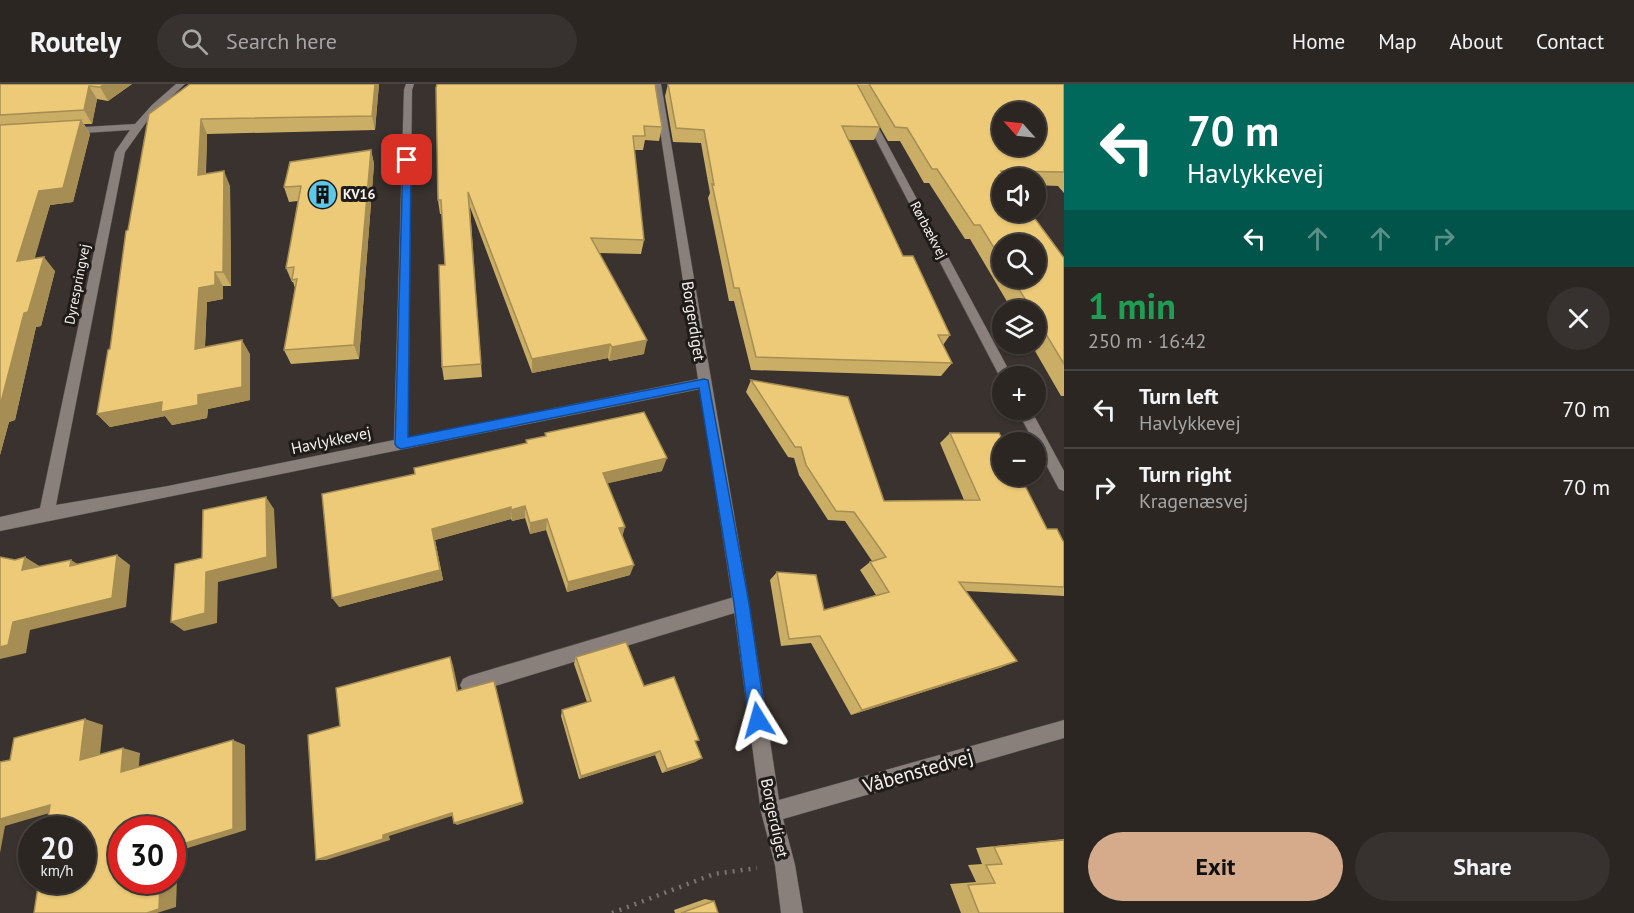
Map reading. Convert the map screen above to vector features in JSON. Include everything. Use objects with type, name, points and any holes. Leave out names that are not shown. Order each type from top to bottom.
[{"type":"street","name":"Dyrespringvej","points":[[46,513],[120,152],[134,127],[156,103],[181,84]]},
{"type":"street","points":[[401,444],[408,90],[410,84]]},
{"type":"street","name":"Borgerdiget","points":[[657,84],[741,603],[771,812],[785,865],[792,913]]},
{"type":"street","name":"Rørbækvej","points":[[851,84],[1001,366]]},
{"type":"street","points":[[56,131],[134,127]]},
{"type":"street","name":"Havlykkevej","points":[[0,524],[704,383]]},
{"type":"street","points":[[1029,420],[1064,485]]},
{"type":"street","points":[[468,685],[741,603]]},
{"type":"street","name":"Våbenstedvej","points":[[771,812],[1064,729]]},
{"type":"path","points":[[612,913],[714,874],[785,865]]},
{"type":"building","points":[[0,84],[105,84],[100,87],[89,86],[84,110],[0,115]]},
{"type":"building","points":[[190,84],[375,84],[372,116],[201,119],[198,175],[224,171],[223,272],[215,272],[215,285],[199,288],[195,349],[242,340],[242,387],[198,395],[198,405],[161,412],[162,402],[97,414],[110,349],[126,231],[149,114]]},
{"type":"building","points":[[437,84],[655,84],[662,127],[644,126],[645,136],[633,136],[644,240],[591,238],[647,340],[612,347],[610,344],[532,359],[468,192],[481,364],[442,367],[439,265],[445,265],[441,200],[438,200]]},
{"type":"building","points":[[668,84],[857,84],[880,127],[842,126],[903,256],[913,256],[950,335],[938,335],[952,363],[756,357],[739,288],[734,288],[712,184],[714,185],[704,130],[676,128]]},
{"type":"building","points":[[869,84],[1064,84],[1064,172],[1046,172],[1046,168],[992,168],[992,222],[1037,222],[1064,258],[1064,364],[1046,334],[1046,300],[1026,300],[1018,288],[1046,288],[1046,234],[992,234],[992,245],[980,225],[974,225],[937,169],[932,169],[907,128],[895,127]]},
{"type":"building","points":[[81,120],[63,188],[39,191],[17,261],[44,257],[28,312],[24,313],[0,406],[0,125]]},
{"type":"building","points":[[371,150],[354,345],[284,350],[297,279],[292,280],[294,267],[286,268],[301,186],[284,187],[290,162]]},
{"type":"building","points":[[751,380],[848,397],[884,501],[980,500],[950,433],[992,433],[992,486],[1025,486],[1047,529],[1057,529],[1064,543],[1064,587],[959,582],[1017,661],[862,710],[820,636],[789,639],[777,572],[816,575],[824,610],[889,592],[870,562],[886,557],[854,512],[836,511],[806,465],[801,447],[795,447]]},
{"type":"building","points":[[644,412],[667,458],[603,473],[625,527],[619,528],[634,565],[568,582],[547,519],[530,523],[525,506],[511,510],[511,507],[432,529],[440,570],[332,598],[322,494],[415,474],[414,468],[527,443],[526,440],[546,436],[545,433]]},
{"type":"building","points":[[266,497],[267,557],[206,572],[205,613],[171,622],[175,564],[202,558],[203,510]]},
{"type":"building","points":[[117,555],[112,598],[13,622],[8,645],[0,647],[0,557],[15,560],[25,557],[22,570],[71,560],[70,566]]},
{"type":"building","points":[[626,642],[644,686],[674,677],[699,740],[695,741],[702,758],[667,769],[660,751],[581,776],[562,710],[591,701],[576,657]]},
{"type":"building","points":[[450,657],[457,691],[494,681],[523,802],[454,823],[452,813],[383,835],[383,839],[316,860],[308,735],[340,726],[336,688]]},
{"type":"building","points":[[85,719],[80,760],[123,748],[121,772],[233,740],[233,829],[186,843],[186,816],[108,816],[108,894],[160,894],[159,909],[147,913],[34,913],[37,894],[96,894],[96,816],[48,816],[50,805],[0,819],[0,762],[10,760],[14,738]]},
{"type":"building","points":[[1064,840],[1064,913],[979,913],[968,885],[995,883],[986,865],[1002,864],[994,847]]},
{"type":"building","points":[[714,901],[718,913],[681,913]]},
{"type":"place","name":"KV16","points":[[322,194]]},
{"type":"route","points":[[407,160],[401,444],[704,383],[758,720]]}]
